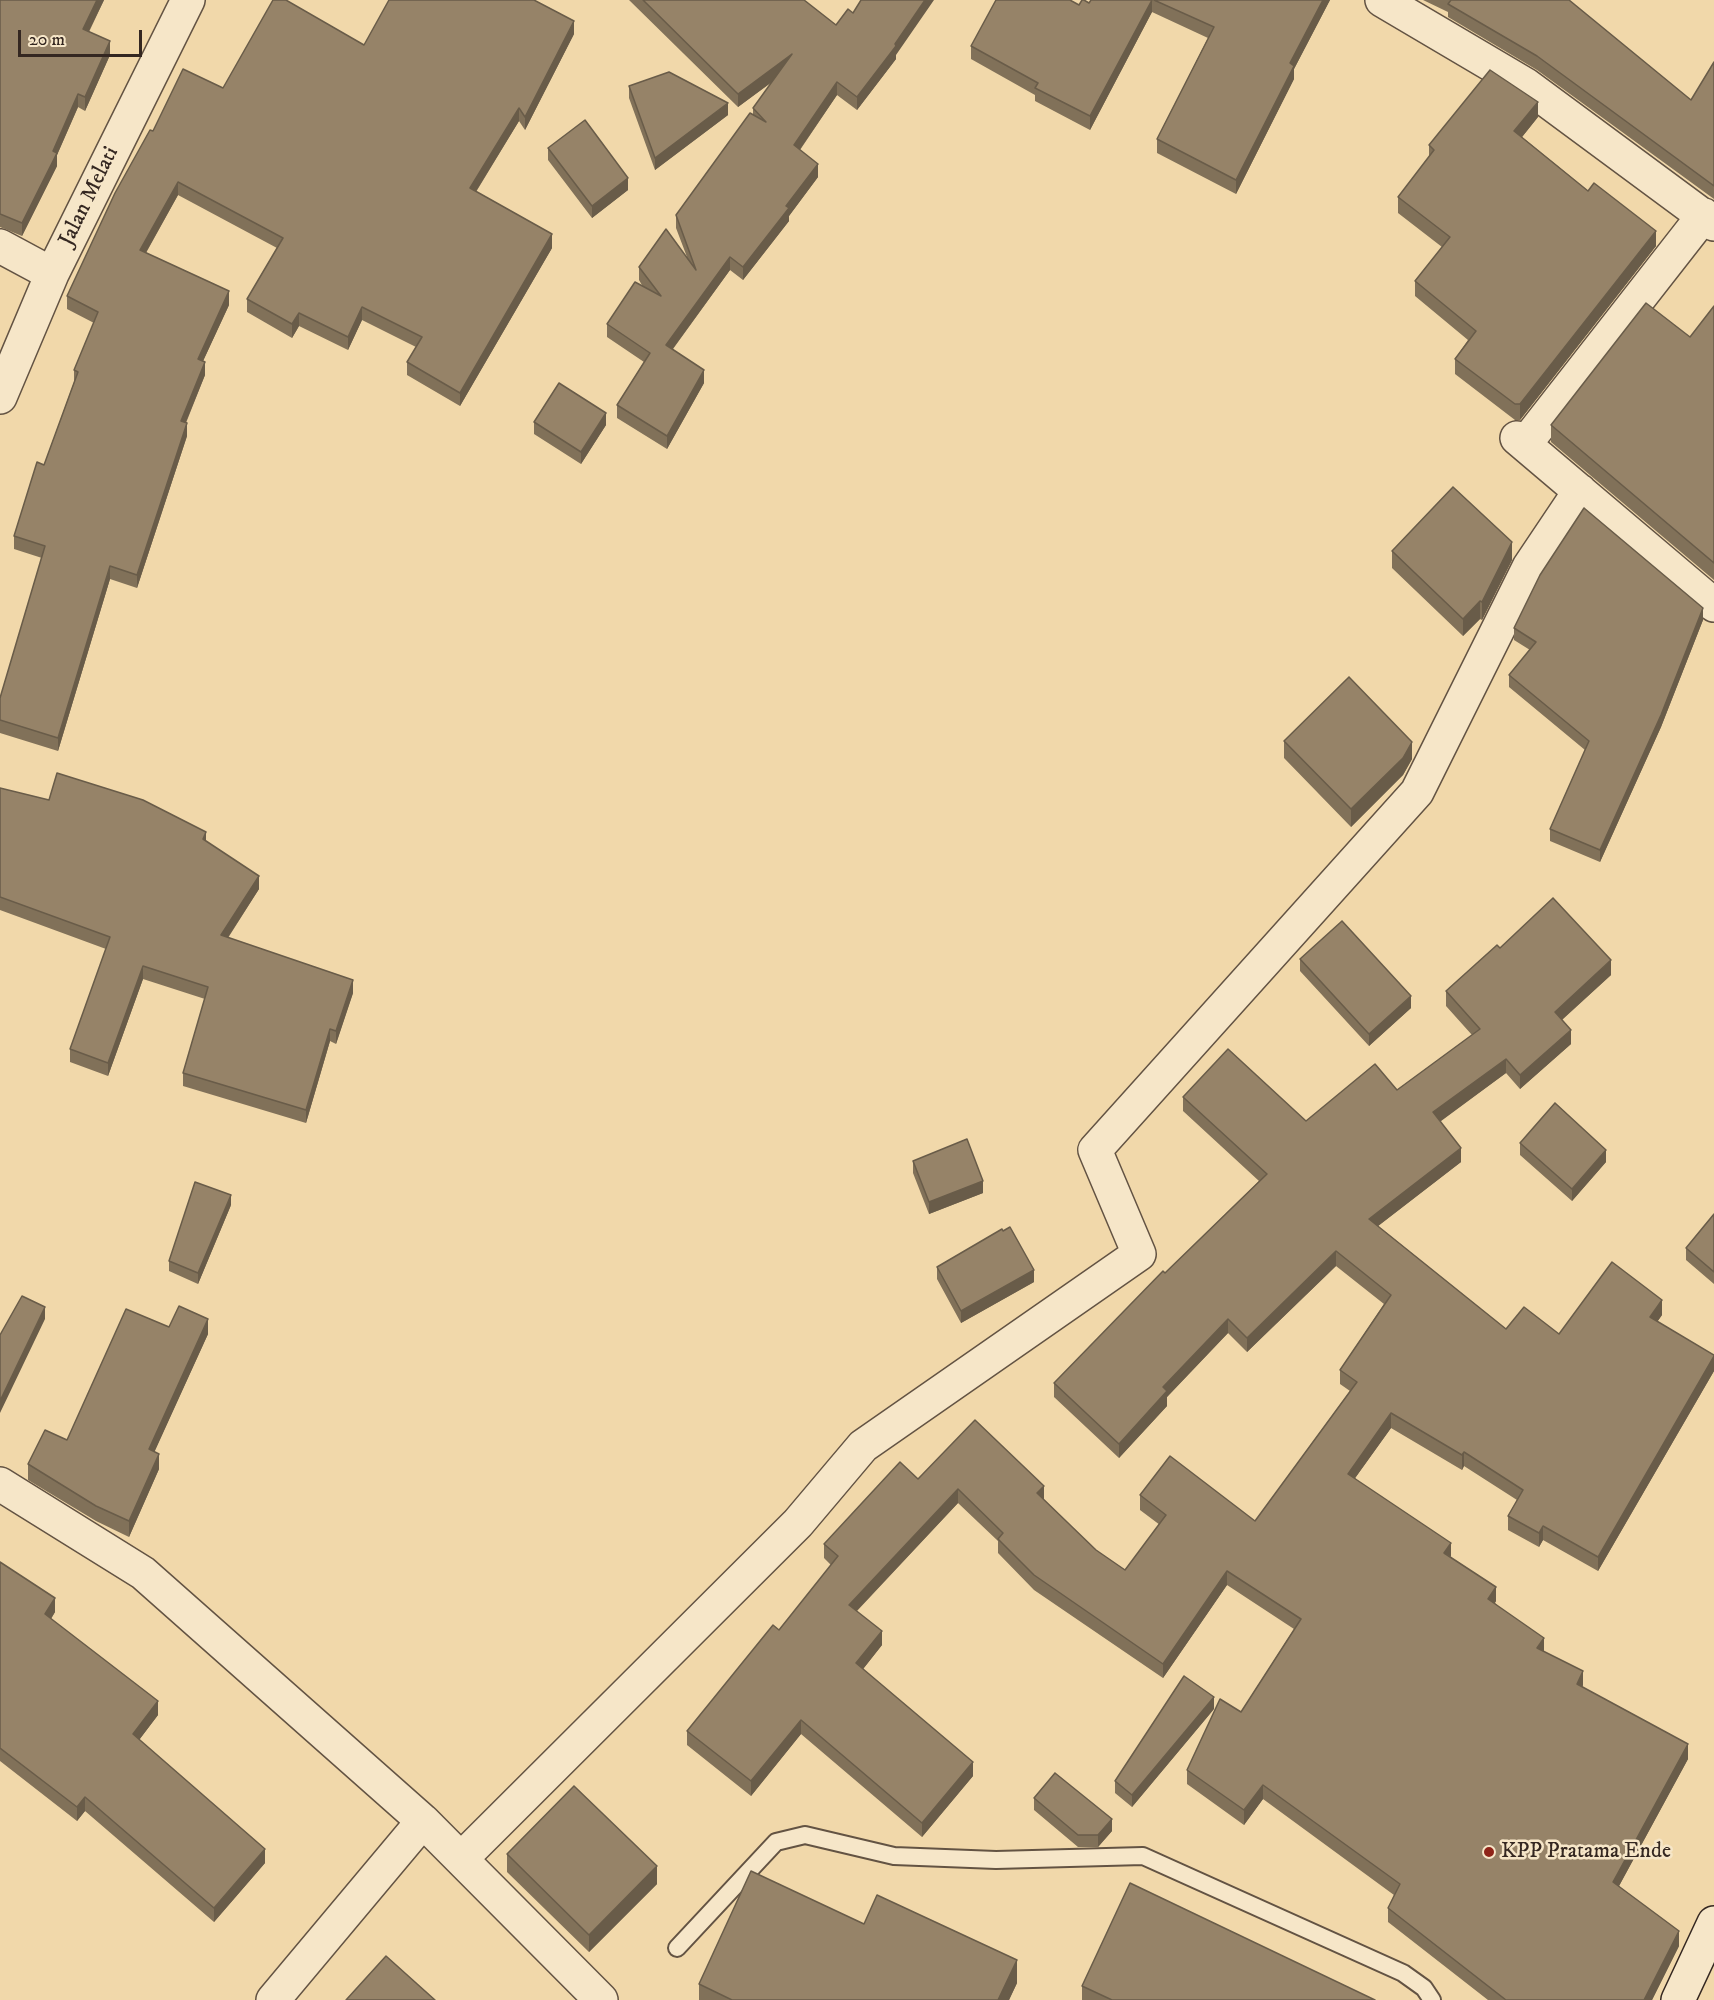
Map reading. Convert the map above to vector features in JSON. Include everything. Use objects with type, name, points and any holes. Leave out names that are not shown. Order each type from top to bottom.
[{"type":"street","name":"Jalan Melati","points":[[0,397],[52,274],[188,0]]},
{"type":"street","points":[[1382,0],[1526,85],[1709,219],[1521,441],[1714,605]]},
{"type":"street","points":[[0,246],[52,274]]},
{"type":"street","points":[[461,1859],[798,1523],[864,1446],[1139,1254],[1095,1150],[1417,792],[1529,567],[1580,491]]},
{"type":"street","points":[[0,1484],[143,1573],[423,1821],[601,2000]]},
{"type":"street","points":[[273,2000],[423,1821]]},
{"type":"street","points":[[1678,2000],[1714,1923]]},
{"type":"lane","points":[[676,1948],[776,1842],[805,1835],[894,1856],[996,1860],[1143,1856],[1403,1973],[1424,1988],[1432,2000]]},
{"type":"building","points":[[0,0],[97,0],[83,29],[110,41],[85,97],[78,94],[53,151],[57,153],[22,223],[0,214]]},
{"type":"building","points":[[273,0],[286,0],[364,45],[389,0],[534,0],[574,21],[525,117],[519,108],[470,188],[552,234],[460,393],[407,362],[422,337],[362,307],[348,337],[299,313],[292,324],[247,299],[283,238],[178,182],[140,250],[229,291],[198,359],[205,362],[181,421],[187,423],[137,575],[110,566],[58,738],[0,720],[0,698],[45,546],[14,536],[37,462],[44,465],[78,372],[74,370],[98,312],[67,296],[115,193],[150,130],[153,131],[183,69],[223,88]]},
{"type":"building","points":[[643,0],[804,0],[836,25],[848,9],[853,13],[861,0],[925,0],[895,44],[896,46],[857,97],[837,82],[794,145],[818,164],[786,206],[789,208],[743,267],[730,257],[666,345],[704,370],[667,436],[617,405],[650,353],[607,324],[635,282],[661,296],[639,267],[666,229],[696,270],[676,215],[750,113],[766,122],[753,108],[792,54],[738,94]]},
{"type":"building","points":[[996,0],[1070,0],[1079,5],[1082,0],[1089,3],[1091,0],[1152,0],[1090,116],[1035,88],[1038,83],[971,46]]},
{"type":"building","points":[[1154,0],[1323,0],[1290,63],[1294,66],[1236,180],[1157,139],[1214,27]]},
{"type":"building","points":[[1451,0],[1569,0],[1691,100],[1714,62],[1714,186],[1537,56],[1448,4]]},
{"type":"building","points":[[1490,70],[1538,102],[1514,131],[1588,191],[1594,183],[1656,231],[1520,404],[1515,404],[1455,359],[1476,331],[1415,281],[1450,237],[1398,197],[1434,150],[1429,145]]},
{"type":"building","points":[[669,72],[728,103],[655,158],[629,86]]},
{"type":"building","points":[[585,120],[628,178],[592,206],[548,148]]},
{"type":"building","points":[[1646,303],[1690,337],[1714,306],[1714,563],[1551,425]]},
{"type":"building","points":[[559,383],[606,413],[581,452],[534,422]]},
{"type":"building","points":[[1453,487],[1512,542],[1482,602],[1480,601],[1463,619],[1392,551]]},
{"type":"building","points":[[1584,508],[1703,608],[1661,715],[1600,850],[1550,829],[1589,741],[1509,675],[1536,642],[1514,628],[1540,575]]},
{"type":"building","points":[[1349,677],[1412,742],[1403,758],[1351,809],[1284,741]]},
{"type":"building","points":[[57,773],[143,800],[206,832],[203,839],[259,876],[221,935],[353,980],[336,1031],[330,1029],[306,1110],[183,1073],[208,987],[143,966],[108,1063],[70,1049],[110,937],[0,897],[0,788],[49,800]]},
{"type":"building","points":[[1553,898],[1611,960],[1555,1012],[1571,1030],[1520,1075],[1506,1059],[1433,1112],[1461,1148],[1369,1219],[1506,1329],[1524,1307],[1559,1334],[1612,1262],[1662,1300],[1650,1317],[1714,1356],[1598,1557],[1543,1526],[1539,1533],[1508,1516],[1523,1490],[1464,1452],[1462,1455],[1391,1413],[1348,1474],[1451,1543],[1444,1553],[1496,1587],[1488,1599],[1544,1638],[1537,1648],[1583,1671],[1577,1684],[1688,1744],[1613,1882],[1679,1931],[1644,2000],[1506,2000],[1388,1908],[1400,1884],[1263,1785],[1244,1810],[1187,1770],[1220,1699],[1241,1712],[1301,1619],[1227,1571],[1163,1664],[1034,1575],[998,1539],[1003,1533],[958,1489],[849,1605],[882,1631],[856,1663],[973,1762],[922,1823],[801,1720],[751,1781],[687,1731],[773,1625],[779,1630],[838,1556],[824,1544],[900,1462],[918,1479],[975,1420],[1044,1486],[1037,1493],[1096,1550],[1125,1570],[1166,1515],[1140,1495],[1170,1456],[1255,1521],[1357,1382],[1340,1370],[1391,1295],[1336,1251],[1247,1338],[1228,1319],[1163,1387],[1167,1391],[1119,1444],[1054,1383],[1163,1271],[1165,1273],[1267,1174],[1183,1097],[1228,1049],[1306,1121],[1375,1064],[1397,1090],[1480,1029],[1446,991],[1497,945],[1500,948]]},
{"type":"building","points":[[1342,921],[1411,996],[1369,1034],[1300,959]]},
{"type":"building","points":[[1555,1103],[1606,1150],[1572,1189],[1520,1143]]},
{"type":"building","points":[[967,1139],[983,1181],[929,1202],[913,1161]]},
{"type":"building","points":[[195,1182],[231,1195],[198,1273],[169,1261]]},
{"type":"building","points":[[1714,1214],[1714,1272],[1686,1248]]},
{"type":"building","points":[[1010,1227],[1034,1270],[961,1311],[937,1267],[1002,1229],[1003,1231]]},
{"type":"building","points":[[22,1296],[45,1307],[0,1401],[0,1335]]},
{"type":"building","points":[[179,1306],[208,1319],[149,1449],[159,1454],[129,1521],[96,1506],[28,1464],[45,1430],[67,1440],[126,1309],[169,1327]]},
{"type":"building","points":[[0,1562],[55,1598],[45,1614],[158,1701],[133,1734],[265,1849],[214,1908],[85,1797],[77,1807],[0,1748]]},
{"type":"building","points":[[1184,1676],[1214,1697],[1132,1795],[1115,1781]]},
{"type":"building","points":[[1055,1773],[1112,1819],[1098,1835],[1078,1835],[1034,1798]]},
{"type":"building","points":[[574,1786],[657,1866],[589,1935],[507,1854]]},
{"type":"building","points":[[751,1871],[864,1924],[877,1895],[1017,1960],[998,2000],[732,2000],[699,1984]]},
{"type":"building","points":[[1130,1883],[1375,2000],[1112,2000],[1082,1986]]},
{"type":"building","points":[[386,1956],[435,2000],[346,2000]]},
{"type":"place","name":"KPP Pratama Ende","points":[[1489,1852]]}]
